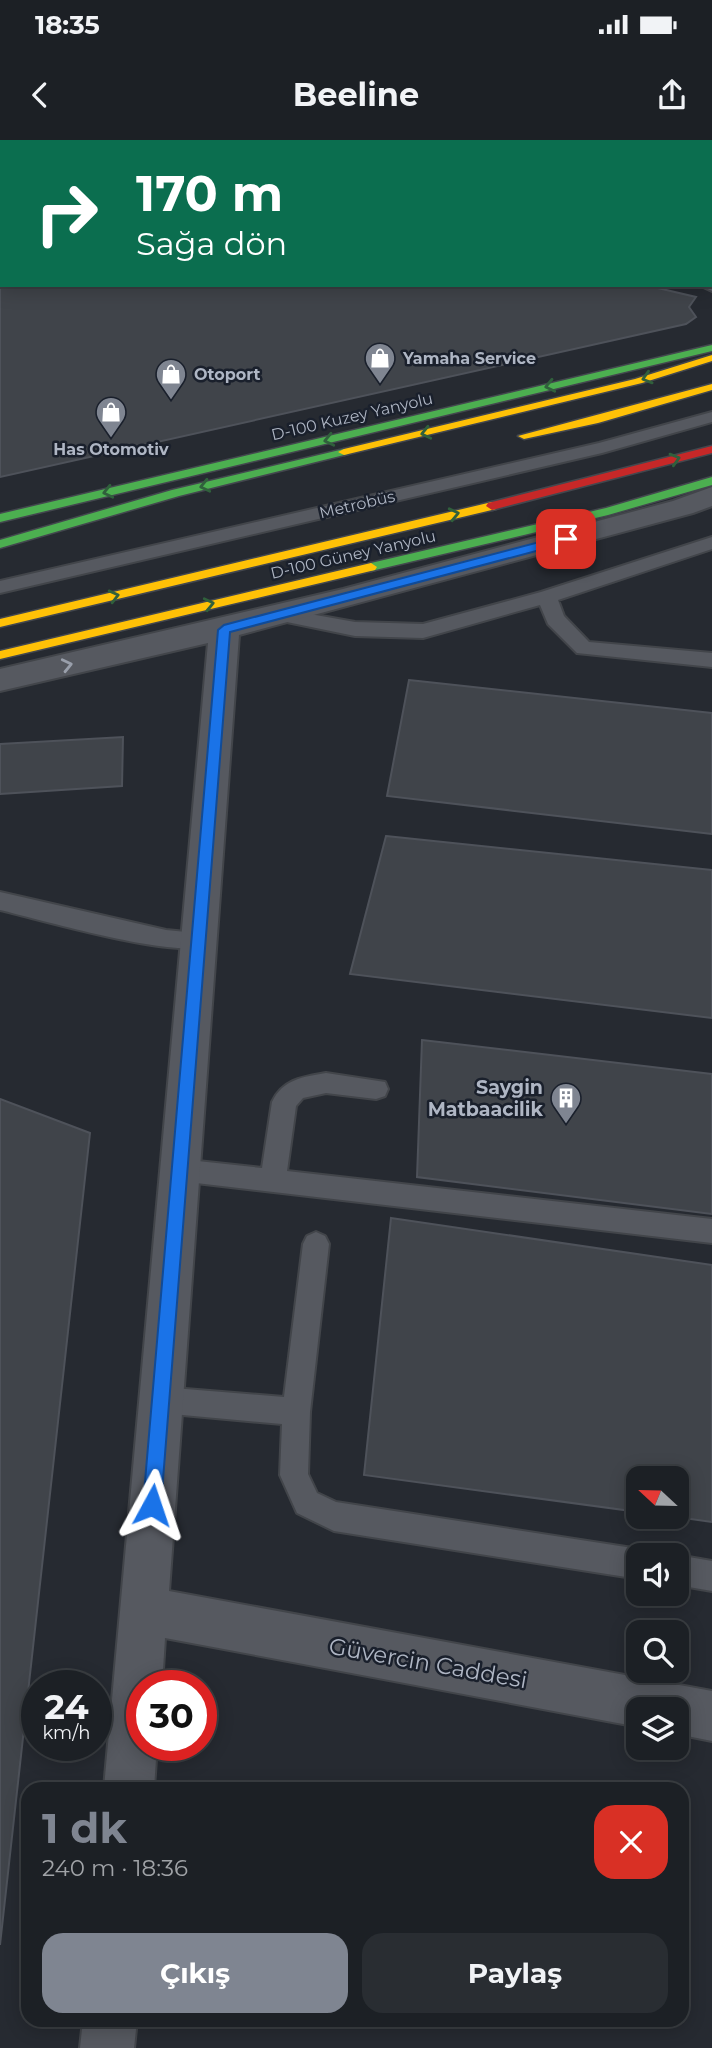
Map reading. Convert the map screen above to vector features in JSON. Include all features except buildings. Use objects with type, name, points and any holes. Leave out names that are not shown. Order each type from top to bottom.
[{"type":"main road","name":"D-100 Kuzey Yanyolu","points":[[0,518],[712,348]]},
{"type":"main road","points":[[0,544],[176,493],[638,382],[712,358]]},
{"type":"main road","points":[[514,438],[594,421],[712,387]]},
{"type":"main road","points":[[0,623],[608,478],[712,449]]},
{"type":"main road","name":"D-100 Güney Yanyolu","points":[[0,655],[608,511],[712,481]]},
{"type":"main road","points":[[0,556],[81,538]]},
{"type":"street","points":[[0,680],[224,630],[683,507],[712,496]]},
{"type":"street","points":[[129,1782],[224,630]]},
{"type":"street","name":"Güvercin Caddesi","points":[[143,1610],[712,1716]]},
{"type":"street","points":[[107,2048],[109,2027]]},
{"type":"lane","name":"Metrobüs","points":[[0,587],[603,448],[712,416]]},
{"type":"lane","points":[[282,615],[355,629],[424,631],[547,597],[712,543]]},
{"type":"lane","points":[[547,597],[555,619],[584,648],[712,660]]},
{"type":"lane","points":[[0,901],[166,939],[199,940]]},
{"type":"lane","points":[[273,1181],[284,1102],[296,1089],[326,1083],[376,1089]]},
{"type":"lane","points":[[179,1170],[712,1231]]},
{"type":"lane","points":[[316,1244],[296,1412],[294,1475],[307,1503],[334,1516],[626,1562]]},
{"type":"lane","points":[[161,1400],[296,1412]]},
{"type":"lane","points":[[689,1572],[712,1576]]},
{"type":"traffic: fast","points":[[0,518],[712,348]]},
{"type":"traffic: fast","points":[[0,544],[176,493],[344,452]]},
{"type":"traffic: fast","points":[[371,567],[608,511],[712,481]]},
{"type":"traffic: slow","points":[[344,452],[638,381],[712,358]]},
{"type":"traffic: slow","points":[[524,436],[594,421],[712,387]]},
{"type":"traffic: slow","points":[[0,623],[492,506]]},
{"type":"traffic: slow","points":[[0,655],[371,567]]},
{"type":"traffic: jam","points":[[492,506],[712,449]]},
{"type":"place","name":"Yamaha Service","points":[[380,385]]},
{"type":"place","name":"Otoport","points":[[171,401]]},
{"type":"place","name":"Has Otomotiv","points":[[111,439]]},
{"type":"place","name":"Saygin Matbaacilik","points":[[566,1125]]},
{"type":"route","points":[[152,1505],[224,630],[566,539]]}]
